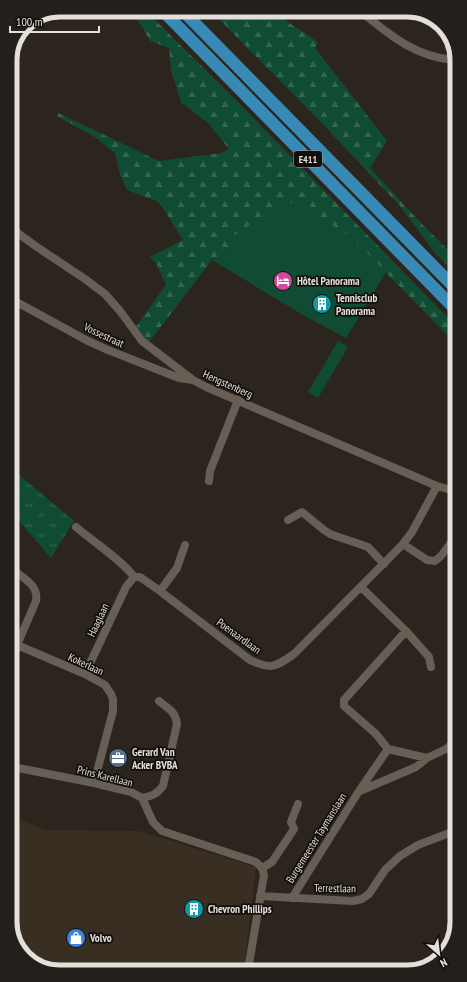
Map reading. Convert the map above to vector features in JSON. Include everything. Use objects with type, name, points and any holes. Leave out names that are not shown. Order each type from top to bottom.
[{"type":"highway","name":"E411","points":[[169,17],[450,304]]},
{"type":"highway","name":"E411","points":[[189,17],[450,283]]},
{"type":"street","points":[[368,17],[401,43],[416,51],[431,56],[450,59]]},
{"type":"street","name":"Hengstenberg","points":[[17,232],[86,279],[105,294],[116,306],[142,341],[193,380],[206,387],[436,486],[450,489]]},
{"type":"street","name":"Vossestraat","points":[[17,302],[88,341],[108,350],[179,378],[193,380]]},
{"type":"street","points":[[209,481],[210,472],[238,400]]},
{"type":"street","name":"Poenaardlaan","points":[[76,527],[131,572],[134,577],[140,577],[160,591],[250,660],[263,666],[276,666],[294,654],[403,544],[412,532],[436,486]]},
{"type":"street","points":[[288,520],[302,512],[330,534],[368,547],[384,564]]},
{"type":"street","points":[[403,544],[427,560],[435,561],[441,556],[450,544]]},
{"type":"street","points":[[160,591],[177,568],[185,545]]},
{"type":"street","points":[[17,574],[32,585],[37,595],[36,601],[17,645]]},
{"type":"street","name":"Haaglaan","points":[[85,674],[126,586],[134,577]]},
{"type":"street","points":[[361,587],[429,657],[431,667]]},
{"type":"street","points":[[406,632],[344,700],[344,706],[376,734],[388,749],[427,758]]},
{"type":"street","name":"Kokerlaan","points":[[17,645],[85,674],[105,685],[111,694],[114,704],[94,783]]},
{"type":"street","points":[[142,798],[158,793],[163,786],[177,724],[176,716],[172,710],[159,700]]},
{"type":"street","name":"Burgemeester Taymanslaan","points":[[360,791],[416,767],[427,758],[450,746]]},
{"type":"street","name":"Burgemeester Taymanslaan","points":[[292,898],[388,749]]},
{"type":"street","name":"Prins Karellaan","points":[[17,768],[131,792],[142,798],[153,822],[162,830],[256,862],[262,868]]},
{"type":"street","points":[[249,965],[264,875],[262,868],[272,862],[294,829],[292,822],[298,804]]},
{"type":"street","name":"Terrestlaan","points":[[260,896],[353,901],[362,899],[369,894],[385,870],[400,856],[418,845],[450,833]]},
{"type":"shaded area","points":[[17,819],[46,830],[139,831],[256,867],[244,965],[49,964],[34,956],[26,948],[20,938],[17,922]]},
{"type":"green space","points":[[135,17],[152,17],[242,106],[450,320],[450,338],[348,234],[229,239],[234,250],[212,260],[149,342],[135,328],[166,285],[157,265],[150,257],[183,240],[159,202],[127,190],[120,175],[115,153],[95,137],[57,116],[58,113],[159,161],[221,153],[229,149],[208,123],[181,102],[171,70],[169,48],[150,41]]},
{"type":"green space","points":[[217,17],[284,17],[283,19],[318,42],[315,48],[387,141],[370,168],[450,252],[450,268],[435,253],[400,206],[315,116]]},
{"type":"green space","points":[[287,201],[348,234],[386,272],[346,338],[303,315],[212,260],[234,250],[228,239]]},
{"type":"green space","points":[[338,341],[348,347],[318,398],[308,392]]},
{"type":"green space","points":[[17,473],[74,521],[51,558],[17,519]]},
{"type":"place","name":"Hôtel Panorama","points":[[283,281]]},
{"type":"place","name":"Tennisclub Panorama","points":[[322,304]]},
{"type":"place","name":"Gerard Van Acker BVBA","points":[[118,758]]},
{"type":"place","name":"Chevron Phillips","points":[[194,909]]},
{"type":"place","name":"Volvo","points":[[76,938]]}]
